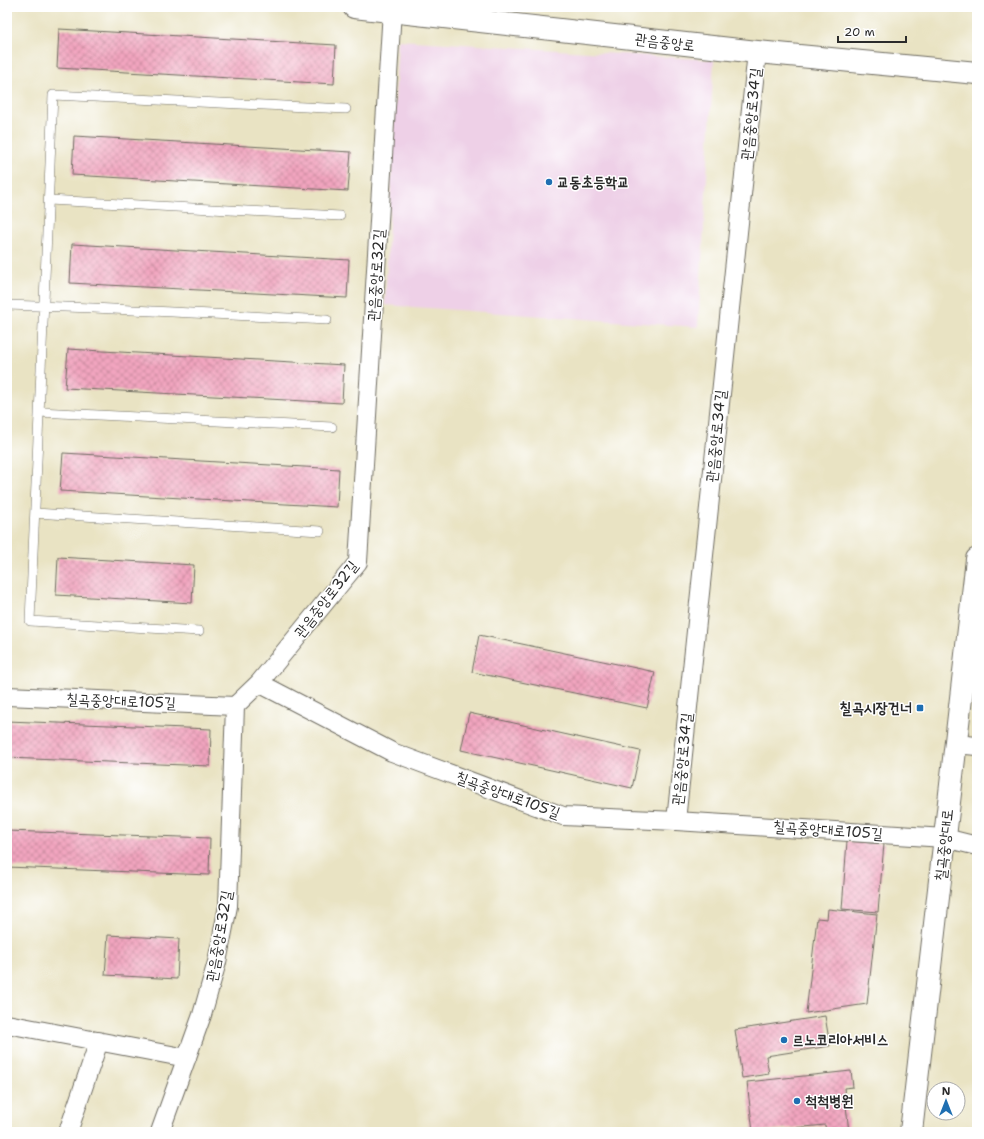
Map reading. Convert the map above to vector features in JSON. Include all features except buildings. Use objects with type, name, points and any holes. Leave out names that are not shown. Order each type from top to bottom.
[{"type":"main road","name":"관음중앙로","points":[[354,7],[392,10],[481,13],[757,52],[977,73]]},
{"type":"main road","name":"칠곡중앙대로","points":[[911,1132],[977,559]]},
{"type":"street","name":"관음중앙로32길","points":[[160,1132],[202,1015],[217,962],[228,906],[235,706],[259,683],[358,562],[392,10]]},
{"type":"street","name":"관음중앙로34길","points":[[676,821],[757,52]]},
{"type":"street","name":"칠곡중앙대로105길","points":[[259,683],[392,752],[563,816],[676,821],[945,838],[977,846]]},
{"type":"street","name":"칠곡중앙대로105길","points":[[7,696],[235,706]]},
{"type":"street","points":[[955,744],[977,746]]},
{"type":"street","points":[[7,1024],[187,1058]]},
{"type":"street","points":[[68,1132],[99,1042]]},
{"type":"lane","points":[[199,631],[30,621],[53,95],[346,109]]},
{"type":"lane","points":[[48,200],[340,216]]},
{"type":"lane","points":[[7,305],[327,320]]},
{"type":"lane","points":[[39,412],[332,427]]},
{"type":"lane","points":[[35,513],[320,531]]},
{"type":"shaded area","name":"교동초등학교","points":[[398,40],[714,60],[698,327],[385,305]]},
{"type":"place","name":"교동초등학교","points":[[549,182]]},
{"type":"place","name":"칠곡시장건너","points":[[920,708]]},
{"type":"place","name":"르노코리아서비스","points":[[784,1040]]},
{"type":"place","name":"척척병원","points":[[797,1101]]}]
